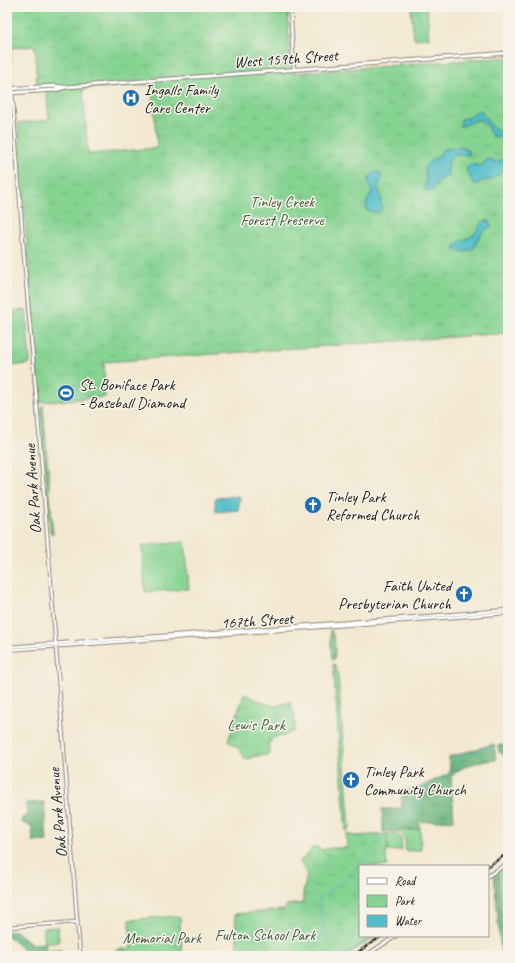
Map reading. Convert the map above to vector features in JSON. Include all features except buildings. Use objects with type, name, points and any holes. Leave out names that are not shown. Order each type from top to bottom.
[{"type":"main road","name":"West 159th Street","points":[[7,89],[54,90],[66,87],[508,53]]},
{"type":"main road","name":"West 159th Street","points":[[7,93],[12,90]]},
{"type":"street","points":[[290,7],[294,69]]},
{"type":"street","name":"Oak Park Avenue","points":[[7,21],[24,256],[80,956]]},
{"type":"street","name":"167th Street","points":[[7,650],[55,645],[508,611]]},
{"type":"street","name":"167th Street","points":[[7,647],[55,645]]},
{"type":"street","points":[[489,875],[508,863]]},
{"type":"street","points":[[7,927],[77,922]]},
{"type":"street","points":[[365,956],[394,937]]},
{"type":"green space","name":"Tinley Creek Forest Preserve","points":[[9,7],[288,7],[292,73],[508,57],[508,333],[104,362],[105,397],[41,402],[36,367],[18,123],[49,120],[46,85],[37,85],[35,46],[12,48]],"holes":[[[152,84],[157,148],[88,154],[83,89]]]},
{"type":"green space","points":[[411,7],[427,7],[429,38],[414,39]]},
{"type":"green space","points":[[26,310],[30,362],[29,364],[7,366],[7,312]]},
{"type":"green space","points":[[43,405],[53,534],[50,532],[41,409]]},
{"type":"green space","points":[[185,542],[189,589],[145,592],[142,546]]},
{"type":"green space","points":[[330,629],[332,631],[335,648],[335,656],[332,660]]},
{"type":"green space","points":[[333,664],[335,665],[338,676],[350,828],[348,831],[346,831]]},
{"type":"green space","name":"Lewis Park","points":[[244,694],[275,706],[290,702],[295,715],[295,731],[288,733],[285,736],[274,737],[269,743],[269,755],[255,756],[246,760],[239,749],[228,741]]},
{"type":"green space","points":[[494,744],[496,760],[467,766],[456,772],[451,777],[454,820],[419,822],[420,829],[383,832],[382,809],[402,808],[401,796],[405,793],[405,790],[418,788],[450,773],[449,757]]},
{"type":"green space","points":[[508,744],[508,757],[506,757],[499,752],[498,746]]},
{"type":"green space","points":[[44,802],[47,841],[33,842],[32,827],[21,822],[22,818],[27,815],[26,803]]},
{"type":"green space","points":[[420,829],[421,850],[406,851],[404,837],[401,832],[398,831]]},
{"type":"green space","points":[[396,833],[401,837],[402,850],[388,851],[387,834]]},
{"type":"green space","name":"Fulton School Park","points":[[346,834],[356,836],[387,834],[387,865],[359,865],[359,937],[371,937],[342,956],[238,956],[235,914],[284,910],[287,905],[303,903],[303,893],[307,876],[300,861],[314,846],[322,850],[331,848],[347,848]]},
{"type":"green space","points":[[508,865],[508,956],[501,956],[494,874]]},
{"type":"green space","points":[[508,865],[508,956],[504,956],[498,871]]},
{"type":"green space","name":"Memorial Park","points":[[177,916],[180,918],[182,956],[117,956],[116,950],[131,948],[129,920]]},
{"type":"green space","points":[[58,927],[59,942],[45,943],[43,928]]},
{"type":"green space","points":[[16,931],[32,944],[45,943],[46,956],[31,956],[7,935],[7,932]]},
{"type":"green space","points":[[371,937],[375,937],[346,956],[342,956]]},
{"type":"green space","points":[[60,949],[61,954],[58,956],[45,956],[45,950]]},
{"type":"water","points":[[480,110],[495,129],[504,132],[508,131],[508,141],[498,136],[493,137],[488,127],[480,120],[460,126],[461,119],[468,118]]},
{"type":"water","points":[[460,147],[469,151],[469,155],[455,155],[452,157],[449,161],[447,177],[438,180],[432,191],[426,191],[424,189],[426,178],[425,167],[430,161],[438,157],[444,149]]},
{"type":"water","points":[[490,159],[494,160],[496,163],[501,160],[506,161],[508,167],[492,180],[484,180],[474,184],[466,171],[467,166],[472,164],[480,166]]},
{"type":"water","points":[[377,172],[382,177],[378,187],[382,208],[380,212],[371,212],[367,210],[367,202],[372,192],[368,180]]},
{"type":"water","points":[[488,220],[491,225],[490,227],[479,237],[473,249],[463,252],[454,249],[457,244],[472,236],[485,221]]},
{"type":"water","points":[[239,496],[240,499],[238,510],[216,512],[216,498]]},
{"type":"waterway","points":[[414,7],[426,35]]},
{"type":"waterway","points":[[388,830],[396,824],[411,805],[419,804],[421,789],[437,785],[457,769],[457,760],[482,749],[495,749]]},
{"type":"waterway","points":[[499,749],[508,750]]},
{"type":"waterway","points":[[311,956],[324,928],[319,899],[350,875],[385,835]]},
{"type":"waterway","points":[[8,929],[16,939],[40,956]]},
{"type":"railway","points":[[489,865],[508,853]]},
{"type":"railway","points":[[352,956],[380,937]]},
{"type":"place","name":"Ingalls Family Care Center","points":[[131,98]]},
{"type":"place","name":"St. Boniface Park - Baseball Diamond","points":[[66,393]]},
{"type":"place","name":"Tinley Park Reformed Church","points":[[313,505]]},
{"type":"place","name":"Faith United Presbyterian Church","points":[[464,594]]},
{"type":"place","name":"Tinley Park Community Church","points":[[351,780]]}]
